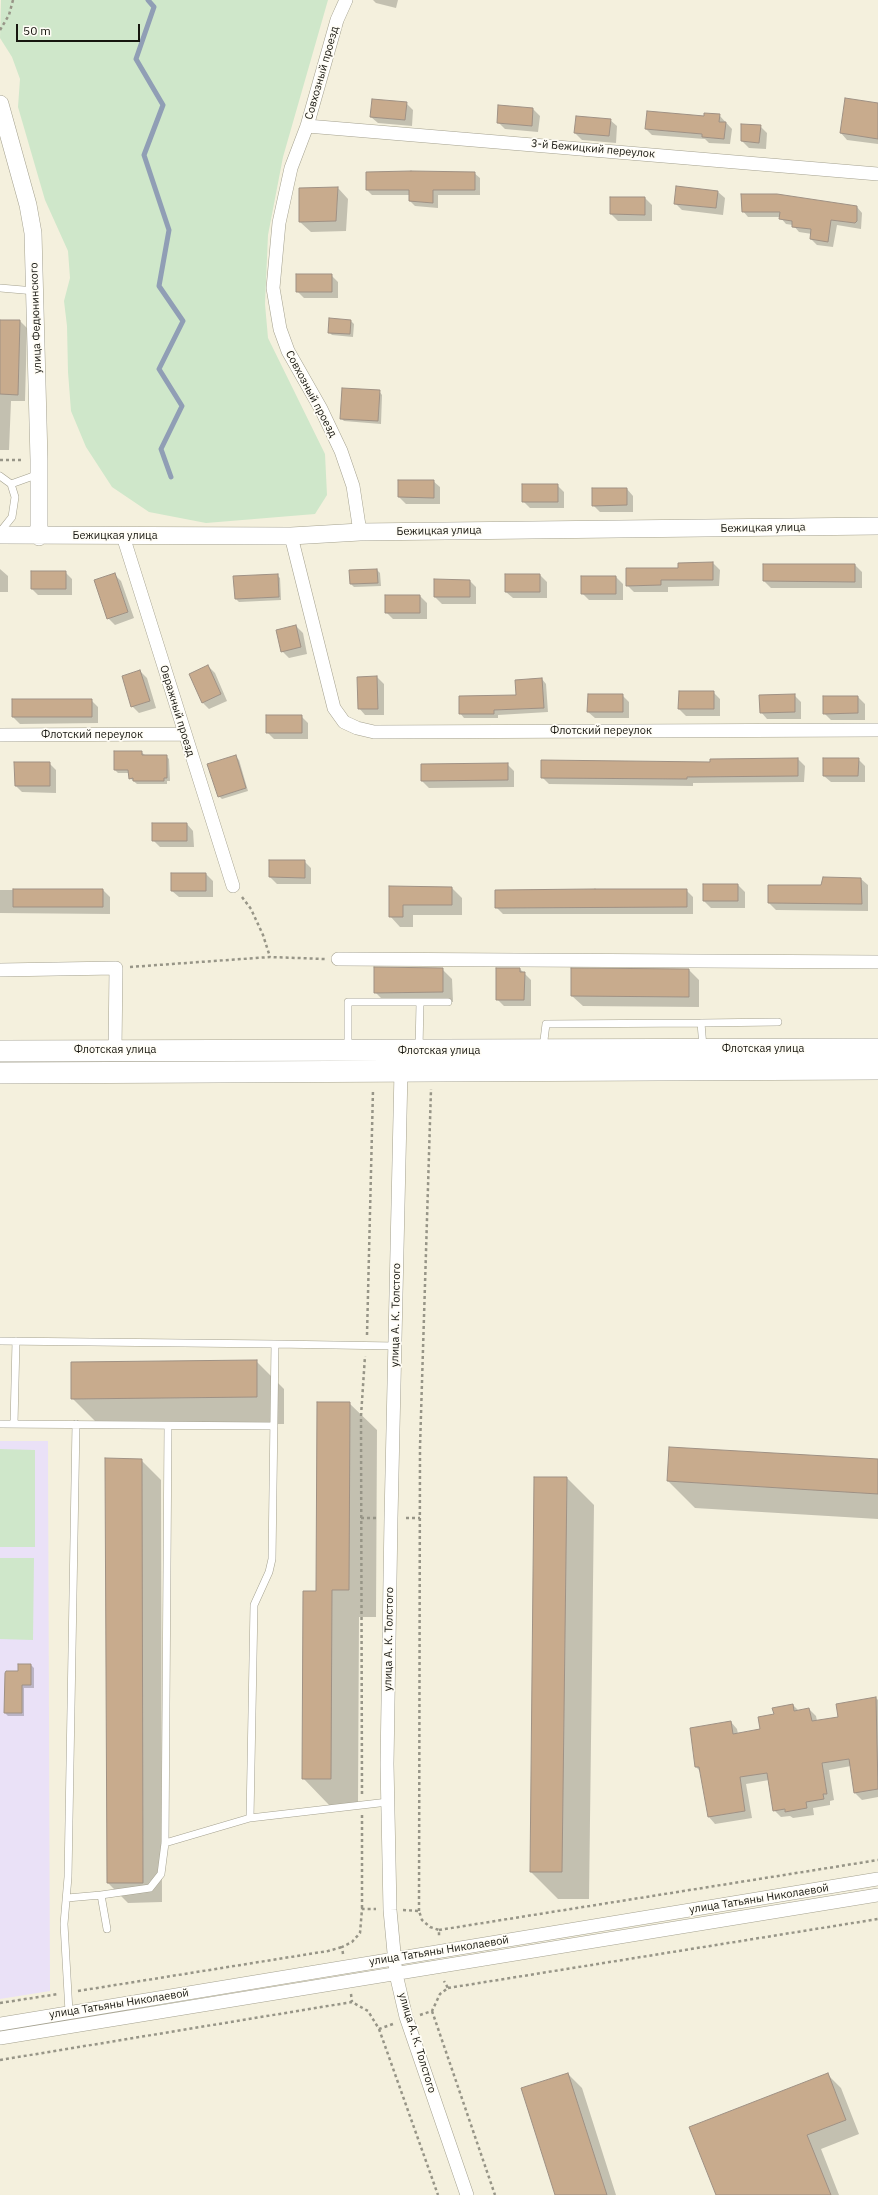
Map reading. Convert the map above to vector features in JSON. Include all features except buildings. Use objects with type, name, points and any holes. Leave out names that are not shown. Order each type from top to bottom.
[{"type":"main road","name":"Флотская улица","points":[[0,1073],[348,1061],[419,1051],[878,1049]]},
{"type":"main road","name":"Флотская улица","points":[[0,1051],[115,1050],[348,1061],[401,1071],[878,1069]]},
{"type":"street","name":"Совхозный проезд","points":[[346,0],[337,20],[307,126],[291,168],[279,223],[273,288],[280,329],[288,351],[321,409],[341,450],[353,486],[360,532]]},
{"type":"street","name":"улица Федюнинского","points":[[0,104],[28,205],[33,233],[39,474],[39,536]]},
{"type":"street","name":"3-й Бежицкий переулок","points":[[307,126],[878,174]]},
{"type":"street","name":"Бежицкая улица","points":[[0,536],[291,536],[360,532],[878,526]]},
{"type":"street","name":"Овражный проезд","points":[[123,536],[233,886]]},
{"type":"street","name":"Флотский переулок","points":[[291,536],[334,708],[344,722],[357,728],[374,732],[878,730]]},
{"type":"street","name":"Флотский переулок","points":[[0,735],[184,734]]},
{"type":"street","points":[[338,959],[878,962]]},
{"type":"street","points":[[0,970],[116,968],[115,1050]]},
{"type":"street","name":"улица А. К. Толстого","points":[[401,1071],[388,1802],[390,1910],[396,1974],[406,2017],[467,2195]]},
{"type":"street","name":"улица Татьяны Николаевой","points":[[0,2024],[878,1879]]},
{"type":"street","name":"улица Татьяны Николаевой","points":[[0,2038],[878,1895]]},
{"type":"lane","points":[[0,288],[35,291]]},
{"type":"lane","points":[[11,484],[39,474]]},
{"type":"lane","points":[[0,476],[11,484],[15,497],[12,517],[0,532]]},
{"type":"lane","points":[[348,1061],[348,1002],[448,1002]]},
{"type":"lane","points":[[419,1051],[420,1003]]},
{"type":"lane","points":[[543,1051],[546,1024],[778,1022]]},
{"type":"lane","points":[[701,1023],[703,1049]]},
{"type":"lane","points":[[0,1341],[395,1346]]},
{"type":"lane","points":[[14,1424],[16,1341]]},
{"type":"lane","points":[[250,1818],[254,1605],[269,1572],[272,1560],[275,1344]]},
{"type":"lane","points":[[0,1424],[274,1426]]},
{"type":"lane","points":[[69,2012],[64,1924],[67,1898],[76,1424]]},
{"type":"lane","points":[[67,1898],[150,1888],[161,1874],[165,1843],[168,1426]]},
{"type":"lane","points":[[165,1843],[250,1818],[388,1802]]},
{"type":"lane","points":[[101,1895],[107,1929]]},
{"type":"path","points":[[0,30],[9,15],[13,0]]},
{"type":"path","points":[[233,886],[251,909],[263,934],[270,957]]},
{"type":"path","points":[[116,968],[270,957],[338,959]]},
{"type":"path","points":[[419,1911],[420,1447],[431,1081]]},
{"type":"path","points":[[362,1909],[361,1416],[366,1345],[373,1089]]},
{"type":"path","points":[[439,1930],[878,1860]]},
{"type":"path","points":[[448,1988],[878,1919]]},
{"type":"path","points":[[0,2003],[328,1951],[342,1947]]},
{"type":"path","points":[[0,2060],[352,2002]]},
{"type":"path","points":[[432,2011],[496,2195]]},
{"type":"path","points":[[379,2029],[438,2195]]},
{"type":"shaded area","points":[[0,1441],[48,1441],[50,1991],[0,1999]]},
{"type":"green space","points":[[1,0],[328,0],[283,157],[268,235],[265,304],[268,338],[325,454],[327,495],[315,514],[206,523],[149,512],[112,487],[86,447],[71,411],[67,326],[64,301],[70,278],[68,251],[45,200],[18,107],[20,79],[12,57],[0,38]]},
{"type":"green space","points":[[0,1449],[35,1450],[35,1547],[0,1547]]},
{"type":"green space","points":[[0,1558],[34,1558],[33,1640],[0,1639]]},
{"type":"waterway","points":[[148,0],[154,7],[136,59],[163,105],[144,155],[169,230],[159,286],[183,321],[159,369],[182,406],[161,449],[171,477]]}]
